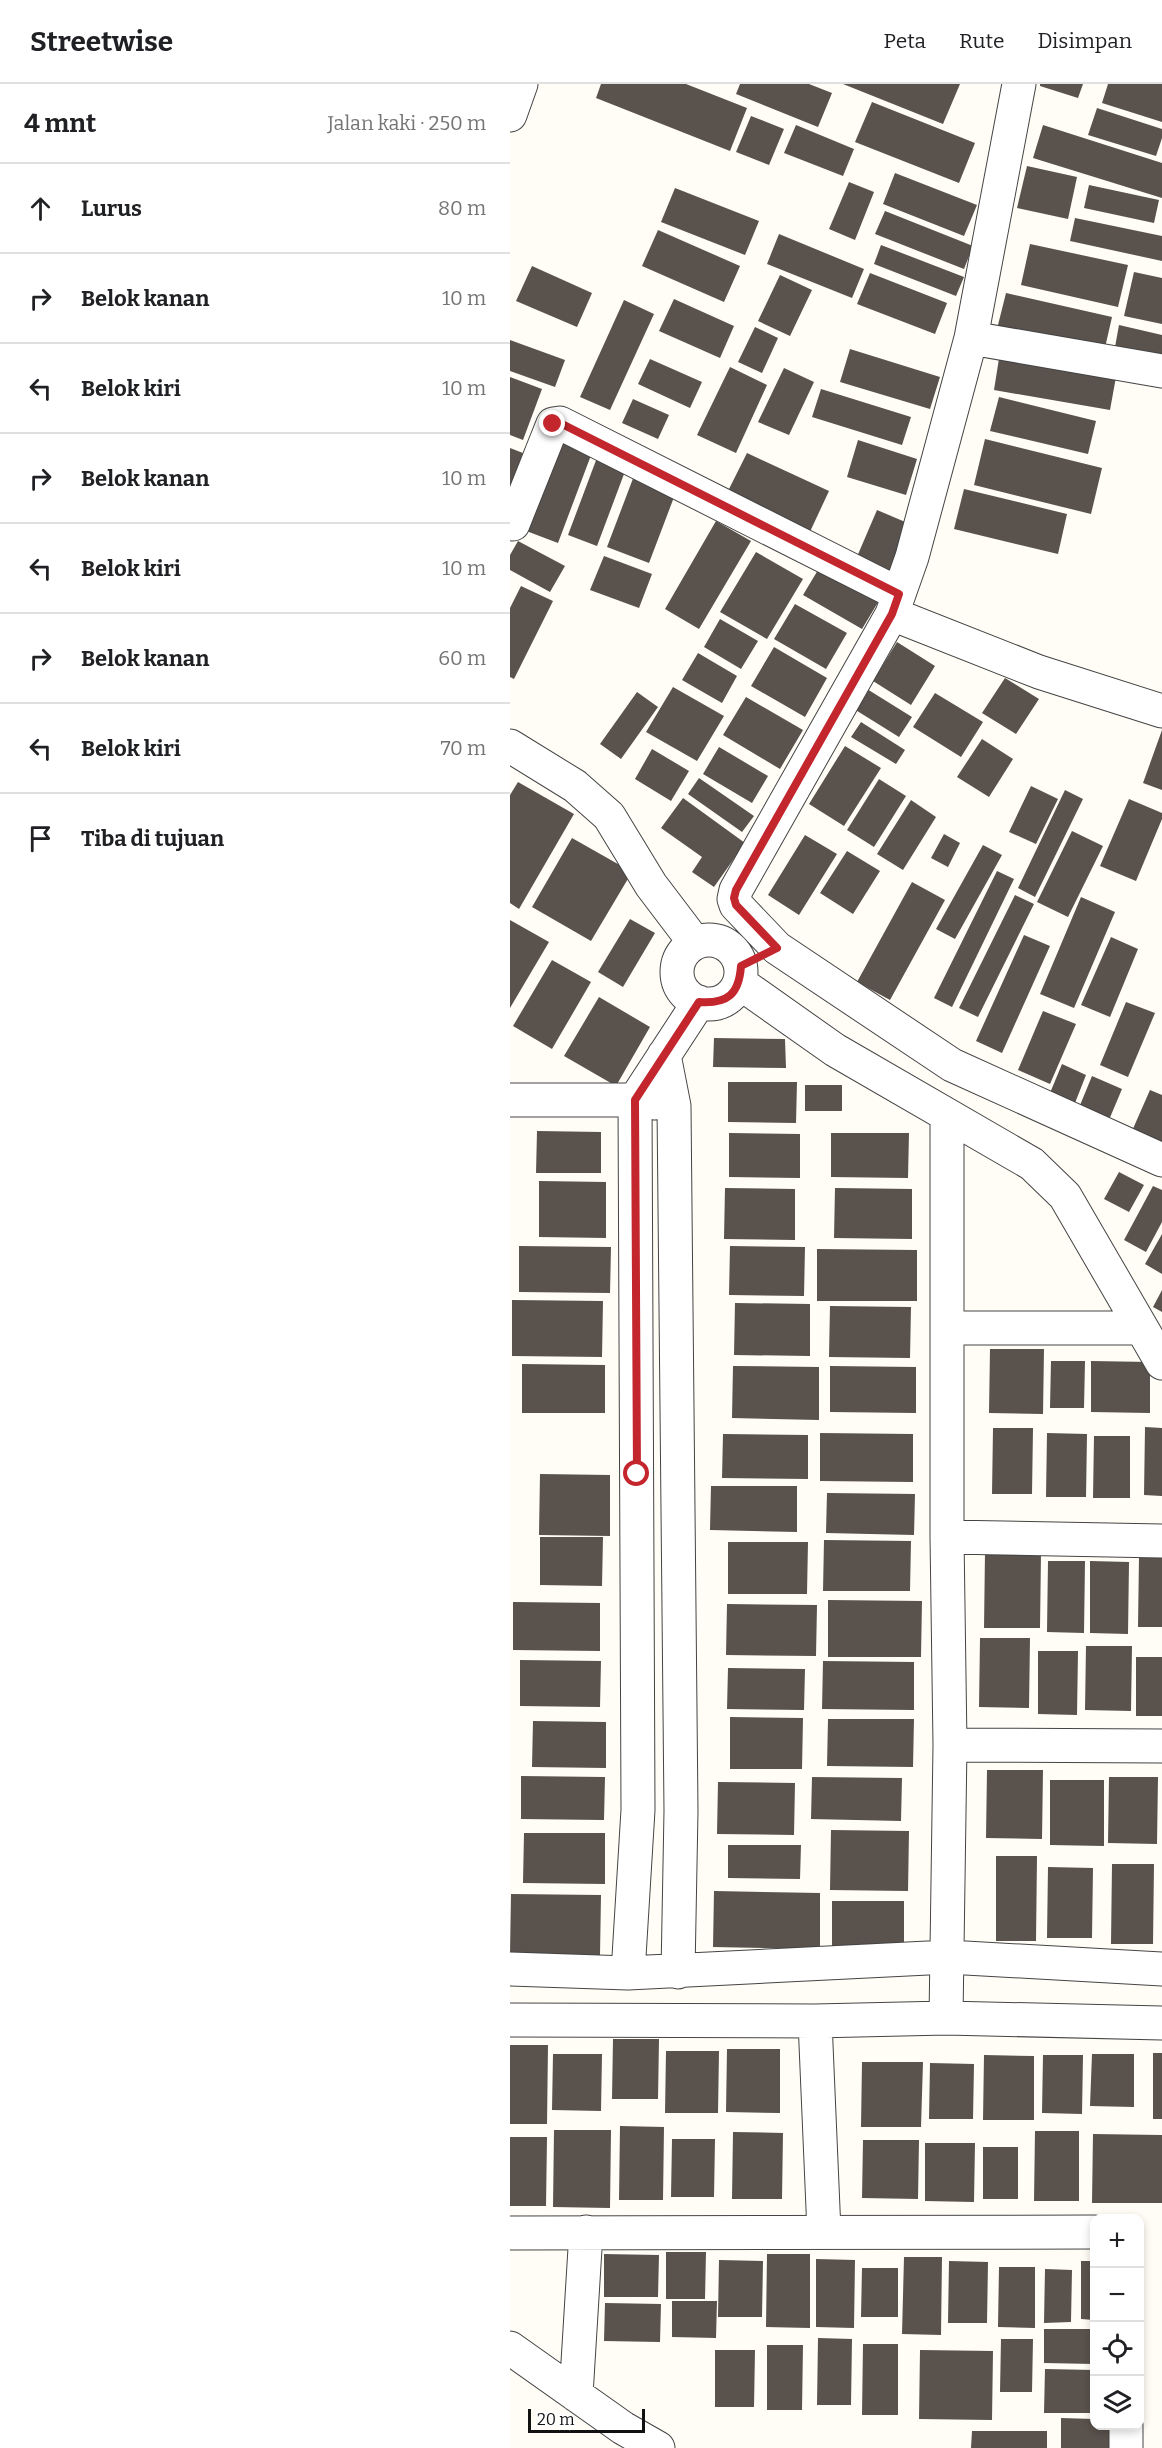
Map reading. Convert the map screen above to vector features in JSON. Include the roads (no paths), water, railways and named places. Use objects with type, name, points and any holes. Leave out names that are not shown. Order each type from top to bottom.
[{"type":"street","points":[[510,116],[521,84]]},
{"type":"street","points":[[1019,84],[971,338],[912,557],[895,604],[736,890],[734,898],[736,905],[777,948],[952,1065],[1162,1160]]},
{"type":"street","points":[[971,338],[1162,371]]},
{"type":"street","points":[[513,524],[553,424],[560,423],[895,604],[1039,672],[1162,711]]},
{"type":"street","points":[[510,746],[575,786],[609,816],[651,885],[695,943]]},
{"type":"street","points":[[777,948],[740,974],[730,996],[716,1003],[699,1002],[688,996],[680,986],[676,974],[678,961],[685,950],[695,943],[708,939],[720,941],[734,951],[740,974],[834,1050],[1032,1164],[1065,1196],[1162,1363]]},
{"type":"street","points":[[628,1973],[638,1810],[635,1100],[699,1002]]},
{"type":"street","points":[[664,1054],[674,1107],[676,1234],[681,1811],[678,1972]]},
{"type":"street","points":[[512,1098],[635,1100],[674,1107]]},
{"type":"street","points":[[946,2018],[951,1745],[947,1537],[947,1116]]},
{"type":"street","points":[[635,1234],[676,1234]]},
{"type":"street","points":[[947,1328],[1140,1328]]},
{"type":"street","points":[[636,1335],[677,1334]]},
{"type":"street","points":[[637,1474],[678,1473]]},
{"type":"street","points":[[947,1537],[1162,1541]]},
{"type":"street","points":[[638,1586],[679,1591]]},
{"type":"street","points":[[638,1707],[680,1708]]},
{"type":"street","points":[[951,1745],[1162,1746]]},
{"type":"street","points":[[638,1810],[681,1811]]},
{"type":"street","points":[[1162,1969],[948,1958],[678,1972],[628,1973],[525,1969],[525,2020],[815,2021],[946,2018],[1162,2023]]},
{"type":"street","points":[[815,2021],[824,2232]]},
{"type":"street","points":[[576,2395],[586,2232]]},
{"type":"street","points":[[510,2233],[1090,2232]]},
{"type":"street","points":[[510,2348],[623,2428],[658,2448]]},
{"type":"street","points":[[1126,2430],[1126,2448]]}]
